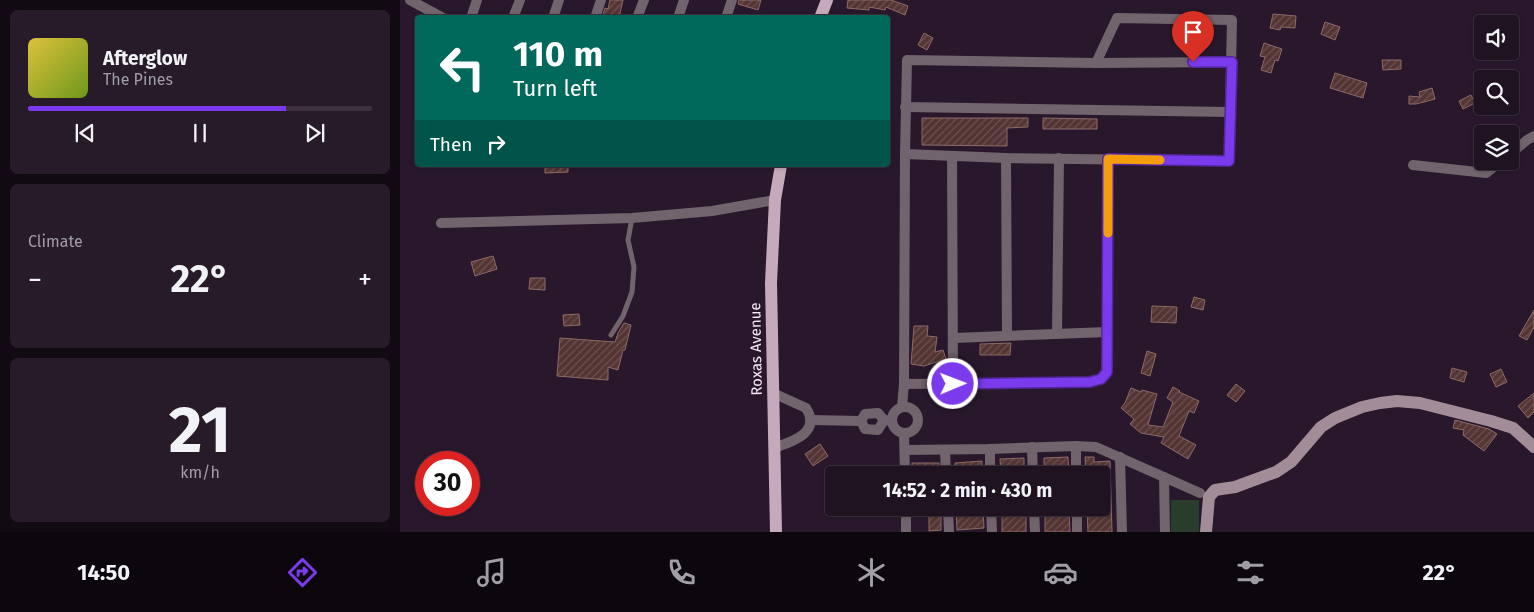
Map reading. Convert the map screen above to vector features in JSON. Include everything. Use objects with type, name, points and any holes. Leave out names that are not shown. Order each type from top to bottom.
[{"type":"main road","points":[[821,15],[827,0]]},
{"type":"main road","name":"Roxas Avenue","points":[[776,532],[771,282],[775,200],[779,167]]},
{"type":"street","points":[[410,0],[438,15]]},
{"type":"street","points":[[430,11],[434,0]]},
{"type":"street","points":[[472,15],[477,0]]},
{"type":"street","points":[[514,15],[520,0]]},
{"type":"street","points":[[554,15],[559,0]]},
{"type":"street","points":[[596,15],[602,0]]},
{"type":"street","points":[[638,15],[644,0]]},
{"type":"street","points":[[679,15],[684,0]]},
{"type":"street","points":[[727,15],[732,0]]},
{"type":"street","points":[[905,154],[1006,158],[1229,161],[1232,20],[1117,18],[1096,63]]},
{"type":"street","points":[[902,407],[904,384],[905,107],[907,60],[1096,63],[1232,62]]},
{"type":"street","points":[[905,107],[1230,112]]},
{"type":"street","points":[[1519,147],[1534,136]]},
{"type":"street","points":[[952,156],[953,384]]},
{"type":"street","points":[[1006,158],[1007,335]]},
{"type":"street","points":[[1057,333],[1059,158]]},
{"type":"street","points":[[904,384],[1090,382],[1101,379],[1107,372],[1108,159]]},
{"type":"street","points":[[1412,165],[1486,173],[1490,170]]},
{"type":"street","points":[[441,223],[632,218],[712,211],[775,200]]},
{"type":"street","points":[[954,338],[1107,332]]},
{"type":"street","points":[[773,393],[806,408],[810,420],[806,433],[798,439],[774,448]]},
{"type":"street","points":[[1206,532],[1209,497],[1215,490],[1234,488],[1276,472],[1291,462],[1321,427],[1336,418],[1362,407],[1397,401],[1420,403],[1456,411],[1513,428],[1534,447]]},
{"type":"street","points":[[810,420],[861,422],[865,429],[878,430],[894,412],[902,407],[915,410],[919,418],[913,431],[904,433],[896,429],[888,421]]},
{"type":"street","points":[[904,433],[905,466]]},
{"type":"street","points":[[1076,446],[1076,466]]},
{"type":"street","points":[[905,450],[1096,446],[1200,493]]},
{"type":"street","points":[[1032,447],[1033,466]]},
{"type":"street","points":[[990,449],[990,466]]},
{"type":"street","points":[[945,450],[946,466]]},
{"type":"street","points":[[1120,457],[1122,532]]},
{"type":"street","points":[[1164,477],[1165,532]]},
{"type":"street","points":[[906,516],[906,532]]},
{"type":"street","points":[[948,516],[949,532]]},
{"type":"street","points":[[991,516],[992,532]]},
{"type":"street","points":[[1034,516],[1035,532]]},
{"type":"street","points":[[1077,516],[1077,532]]},
{"type":"lane","points":[[611,335],[623,316],[632,292],[634,267],[628,240],[632,218]]},
{"type":"green space","points":[[1171,500],[1199,500],[1199,532],[1171,532]]},
{"type":"building","points":[[610,0],[623,0],[620,15],[603,15],[605,8],[608,9]]},
{"type":"building","points":[[739,0],[761,0],[758,10],[738,4]]},
{"type":"building","points":[[848,0],[891,0],[908,6],[905,15],[886,7],[885,10],[869,7],[869,10],[847,8]]},
{"type":"building","points":[[1273,14],[1296,16],[1295,28],[1281,27],[1280,30],[1270,28]]},
{"type":"building","points":[[1325,22],[1340,27],[1335,40],[1321,34]]},
{"type":"building","points":[[924,33],[933,38],[927,50],[918,45]]},
{"type":"building","points":[[1264,43],[1282,49],[1278,61],[1275,60],[1271,73],[1261,70],[1265,57],[1260,56]]},
{"type":"building","points":[[1382,60],[1401,60],[1401,69],[1383,70]]},
{"type":"building","points":[[1335,73],[1367,83],[1363,98],[1330,88]]},
{"type":"building","points":[[1432,88],[1435,99],[1409,104],[1409,96],[1420,97],[1419,92]]},
{"type":"building","points":[[1471,95],[1474,104],[1463,109],[1459,101]]},
{"type":"building","points":[[922,118],[1028,118],[1028,127],[1007,128],[1007,146],[922,145]]},
{"type":"building","points":[[1043,118],[1097,119],[1097,129],[1043,129]]},
{"type":"building","points":[[545,167],[568,167],[568,172],[545,173]]},
{"type":"building","points":[[493,256],[497,269],[475,276],[471,262]]},
{"type":"building","points":[[530,278],[545,278],[545,290],[529,289]]},
{"type":"building","points":[[1194,297],[1205,300],[1203,310],[1191,307]]},
{"type":"building","points":[[1152,306],[1177,307],[1176,323],[1151,322]]},
{"type":"building","points":[[1534,310],[1534,327],[1527,340],[1519,336]]},
{"type":"building","points":[[579,314],[580,325],[564,326],[563,315]]},
{"type":"building","points":[[624,323],[631,325],[625,350],[623,350],[618,370],[608,367],[608,380],[557,376],[560,338],[615,342]]},
{"type":"building","points":[[914,326],[928,326],[927,336],[937,337],[935,352],[943,350],[946,359],[924,366],[911,364]]},
{"type":"building","points":[[1011,343],[1010,355],[980,355],[980,344]]},
{"type":"building","points":[[1147,351],[1156,354],[1150,376],[1141,373]]},
{"type":"building","points":[[1452,368],[1467,372],[1464,382],[1450,378]]},
{"type":"building","points":[[1501,369],[1507,382],[1496,387],[1490,374]]},
{"type":"building","points":[[1236,384],[1245,391],[1236,402],[1227,395]]},
{"type":"building","points":[[1173,387],[1179,392],[1199,401],[1194,413],[1189,411],[1179,436],[1196,445],[1188,459],[1161,443],[1164,437],[1141,433],[1130,424],[1134,419],[1121,408],[1131,388],[1141,392],[1142,390],[1157,394],[1148,425],[1163,427],[1173,402],[1167,398]]},
{"type":"building","points":[[1534,393],[1534,412],[1528,418],[1518,406]]},
{"type":"building","points":[[1455,420],[1489,429],[1497,434],[1484,451],[1463,435],[1464,430],[1453,428]]},
{"type":"building","points":[[820,444],[828,456],[813,466],[805,454]]},
{"type":"building","points":[[1068,457],[1068,466],[1044,466],[1044,458]]},
{"type":"building","points":[[1085,457],[1094,457],[1094,462],[1110,461],[1112,532],[1088,532],[1087,516],[1110,516],[1110,466],[1086,466]]},
{"type":"building","points":[[1024,458],[1024,466],[1000,466],[1000,459]]},
{"type":"building","points":[[982,461],[982,466],[955,466],[955,463]]},
{"type":"building","points":[[912,463],[939,463],[939,466],[912,466]]},
{"type":"building","points":[[929,516],[941,516],[941,530],[929,531]]},
{"type":"building","points":[[956,516],[983,516],[984,528],[957,530]]},
{"type":"building","points":[[1002,516],[1026,516],[1026,532],[1002,532]]},
{"type":"building","points":[[1045,516],[1069,516],[1070,532],[1045,532]]},
{"type":"slow traffic","points":[[1108,233],[1108,159],[1160,160]]},
{"type":"route","points":[[953,384],[1090,382],[1101,379],[1107,372],[1108,159],[1229,161],[1232,62],[1193,62]]}]
